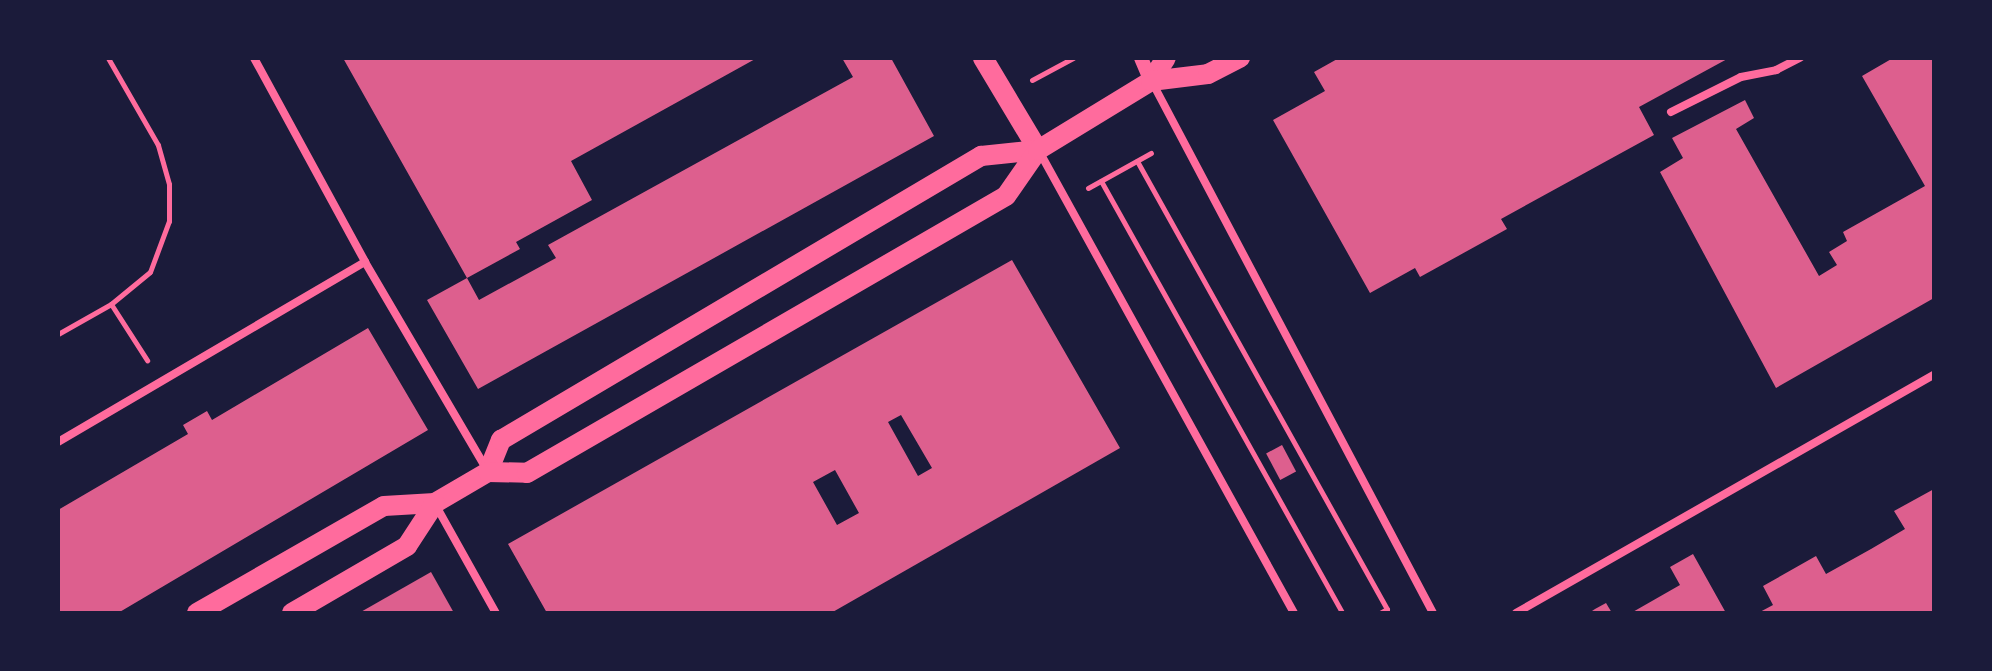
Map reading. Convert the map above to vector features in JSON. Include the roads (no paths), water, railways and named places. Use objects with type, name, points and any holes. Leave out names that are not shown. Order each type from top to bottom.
[{"type":"main road","points":[[983,58],[1038,150]]},
{"type":"main road","points":[[1151,81],[1166,58]]},
{"type":"main road","points":[[292,613],[407,546],[435,503],[488,472],[527,473],[1006,196],[1038,150],[1151,81],[1208,74],[1240,58]]},
{"type":"main road","points":[[488,472],[501,440],[981,156],[1038,150]]},
{"type":"main road","points":[[197,613],[384,506],[435,503]]},
{"type":"street","points":[[254,58],[365,262],[488,472]]},
{"type":"street","points":[[1141,58],[1433,613]]},
{"type":"street","points":[[1671,112],[1741,77],[1800,58]]},
{"type":"street","points":[[1038,150],[1294,613]]},
{"type":"street","points":[[58,442],[365,262]]},
{"type":"street","points":[[1516,613],[1934,375]]},
{"type":"street","points":[[435,503],[496,613]]}]
